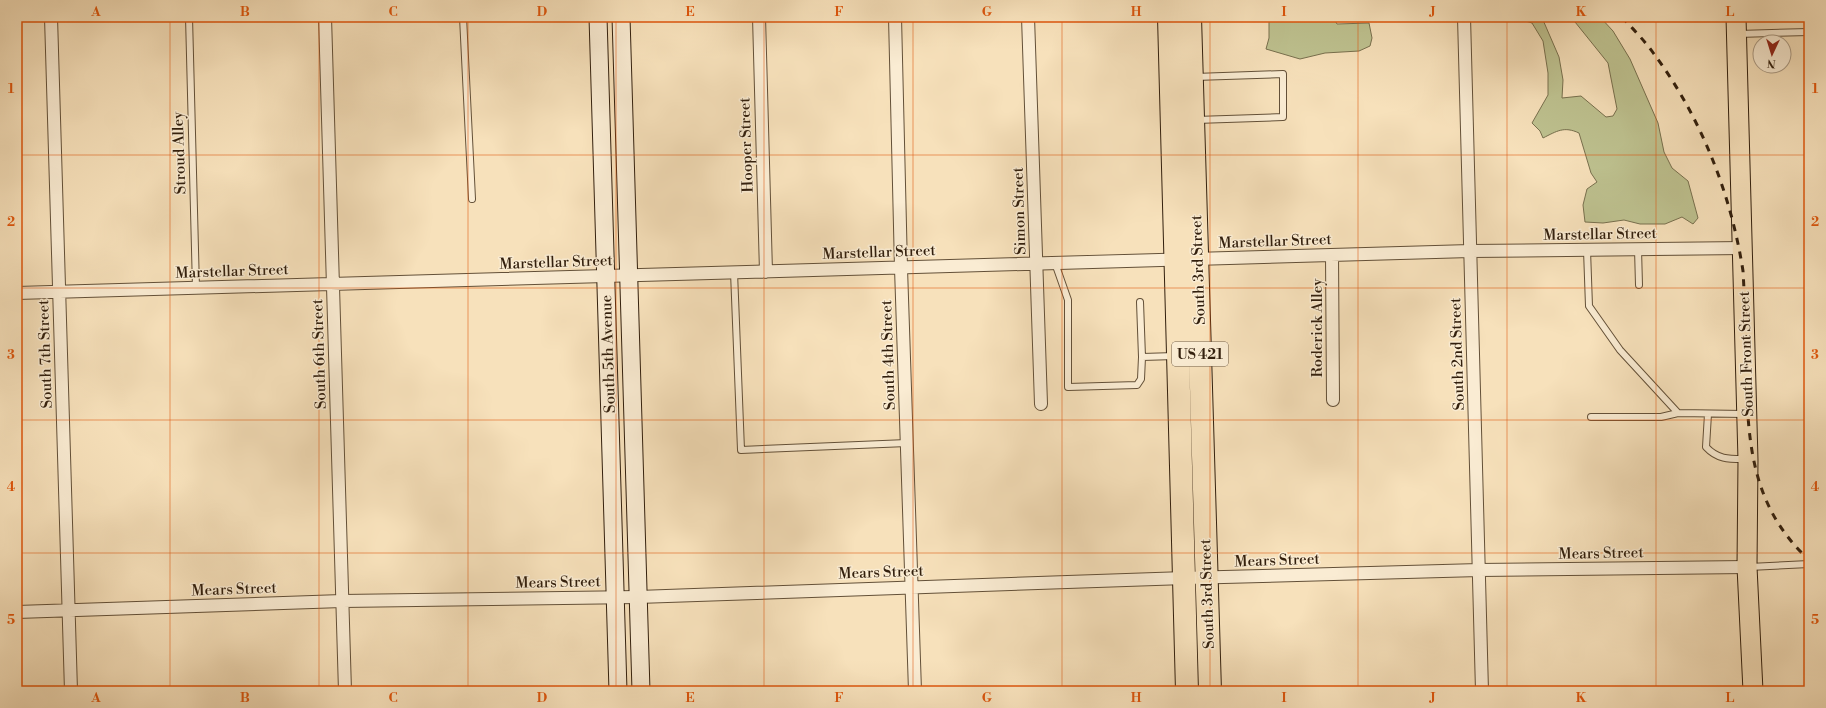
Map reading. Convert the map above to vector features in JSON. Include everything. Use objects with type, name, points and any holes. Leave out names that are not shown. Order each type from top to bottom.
[{"type":"highway","name":"South 3rd Street","points":[[1169,17],[1187,691]]},
{"type":"highway","name":"South 3rd Street","points":[[1190,17],[1210,691]]},
{"type":"main road","name":"South Front Street","points":[[1736,26],[1748,460],[1747,567],[1753,691]]},
{"type":"street","name":"South 7th Street","points":[[51,17],[71,691]]},
{"type":"street","name":"South 6th Street","points":[[325,17],[345,691]]},
{"type":"street","name":"South 5th Avenue","points":[[598,17],[618,691]]},
{"type":"street","name":"South 5th Avenue","points":[[621,17],[641,691]]},
{"type":"street","name":"Hooper Street","points":[[758,17],[766,272]]},
{"type":"street","name":"South 4th Street","points":[[895,17],[914,691]]},
{"type":"street","name":"Simon Street","points":[[1028,17],[1041,404]]},
{"type":"street","name":"South 2nd Street","points":[[1464,17],[1482,691]]},
{"type":"street","name":"Marstellar Street","points":[[17,293],[1470,251],[1743,248]]},
{"type":"street","name":"Roderick Alley","points":[[1332,255],[1333,400]]},
{"type":"street","name":"Mears Street","points":[[17,612],[342,601],[638,597],[1185,578],[1479,570],[1747,567]]},
{"type":"lane","name":"Stroud Alley","points":[[188,17],[196,288]]},
{"type":"lane","points":[[463,17],[472,199]]},
{"type":"lane","points":[[1736,26],[1809,32]]},
{"type":"lane","points":[[1192,77],[1283,74],[1283,117],[1193,120]]},
{"type":"lane","points":[[1587,250],[1589,306],[1620,350],[1678,413]]},
{"type":"lane","points":[[1638,250],[1640,285]]},
{"type":"lane","points":[[1055,263],[1068,300],[1068,387],[1137,385],[1141,379],[1142,357],[1140,302]]},
{"type":"lane","points":[[734,272],[741,450],[907,443]]},
{"type":"lane","points":[[1142,357],[1179,356]]},
{"type":"lane","points":[[1591,417],[1661,417],[1678,413],[1747,414]]},
{"type":"lane","points":[[1708,414],[1706,446],[1712,454],[1726,458],[1748,460]]},
{"type":"lane","points":[[1747,567],[1809,564]]},
{"type":"green space","points":[[1269,17],[1295,19],[1299,17],[1333,17],[1337,24],[1369,23],[1372,38],[1370,46],[1359,51],[1325,53],[1300,59],[1266,49],[1269,38]]},
{"type":"green space","points":[[1499,17],[1536,17],[1543,20],[1559,57],[1563,80],[1562,98],[1581,96],[1606,117],[1613,116],[1617,109],[1608,63],[1571,17],[1600,17],[1613,31],[1630,59],[1658,123],[1664,152],[1672,168],[1688,181],[1698,218],[1693,224],[1682,217],[1665,224],[1640,224],[1624,220],[1603,223],[1585,222],[1583,205],[1587,189],[1597,182],[1591,173],[1579,133],[1569,130],[1561,130],[1543,138],[1540,131],[1532,123],[1548,95],[1548,73],[1543,41],[1532,23],[1519,19]]},
{"type":"railway","points":[[1622,17],[1639,35],[1671,78],[1700,130],[1722,185],[1731,213],[1743,271],[1747,399],[1752,450],[1757,474],[1775,519],[1790,540],[1809,560]]}]
